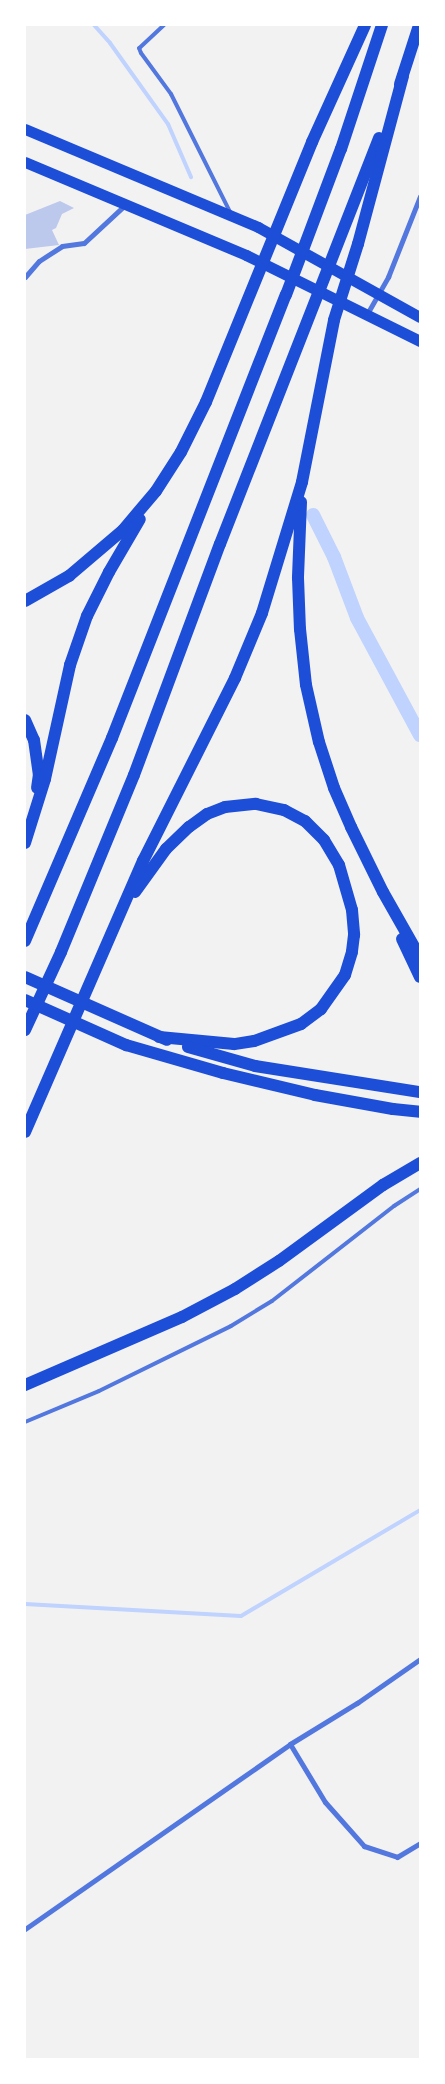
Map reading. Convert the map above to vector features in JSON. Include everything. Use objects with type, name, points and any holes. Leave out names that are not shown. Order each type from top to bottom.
[{"type":"highway","points":[[25,843],[46,779],[70,665],[87,616],[109,572],[181,452],[206,402],[312,142],[366,25]]},
{"type":"highway","points":[[26,940],[112,738],[286,294],[341,149],[382,25]]},
{"type":"highway","points":[[25,1030],[61,952],[134,775],[220,544],[403,76],[420,25]]},
{"type":"highway","points":[[25,1132],[169,806],[235,678],[262,613],[302,482],[334,320],[358,244],[403,76]]},
{"type":"highway","points":[[302,482],[298,578],[300,629],[306,686],[319,742],[334,788],[383,892],[408,954],[420,977]]},
{"type":"highway","points":[[25,602],[69,576],[101,551],[123,530],[156,491]]},
{"type":"highway","points":[[25,720],[34,740],[38,774],[35,814]]},
{"type":"highway","points":[[122,911],[166,849],[201,818],[225,806],[256,804],[284,810],[306,821],[324,840],[339,864],[345,880],[352,910],[354,935],[352,952],[345,975],[321,1009],[301,1024],[254,1042],[213,1044],[160,1037]]},
{"type":"highway","points":[[383,892],[420,958]]},
{"type":"highway","points":[[25,978],[160,1037],[255,1066],[420,1092]]},
{"type":"highway","points":[[25,1000],[126,1045],[260,1083],[393,1110],[420,1112]]},
{"type":"highway","points":[[25,1384],[182,1317],[235,1289],[279,1261],[384,1185],[420,1163]]},
{"type":"main road","points":[[25,129],[258,227],[420,317]]},
{"type":"main road","points":[[25,162],[246,255],[420,341]]},
{"type":"street","points":[[367,314],[388,277],[420,196]]},
{"type":"street","points":[[25,277],[40,260],[62,246],[84,243],[126,204]]},
{"type":"street","points":[[25,1928],[290,1744],[357,1703],[420,1659]]},
{"type":"street","points":[[290,1744],[325,1802],[364,1846],[397,1857],[420,1843]]},
{"type":"lane","points":[[164,25],[139,48],[171,94],[232,216]]},
{"type":"lane","points":[[25,1422],[99,1391],[231,1326],[272,1301],[394,1206],[420,1190]]},
{"type":"building","points":[[60,201],[74,208],[62,214],[56,228],[52,230],[59,245],[25,249],[25,215]]},
{"type":"waterway","points":[[94,25],[110,43],[168,124],[191,177]]},
{"type":"waterway","points":[[313,515],[334,557],[357,618],[420,735]]},
{"type":"waterway","points":[[25,1604],[241,1616],[420,1510]]}]
